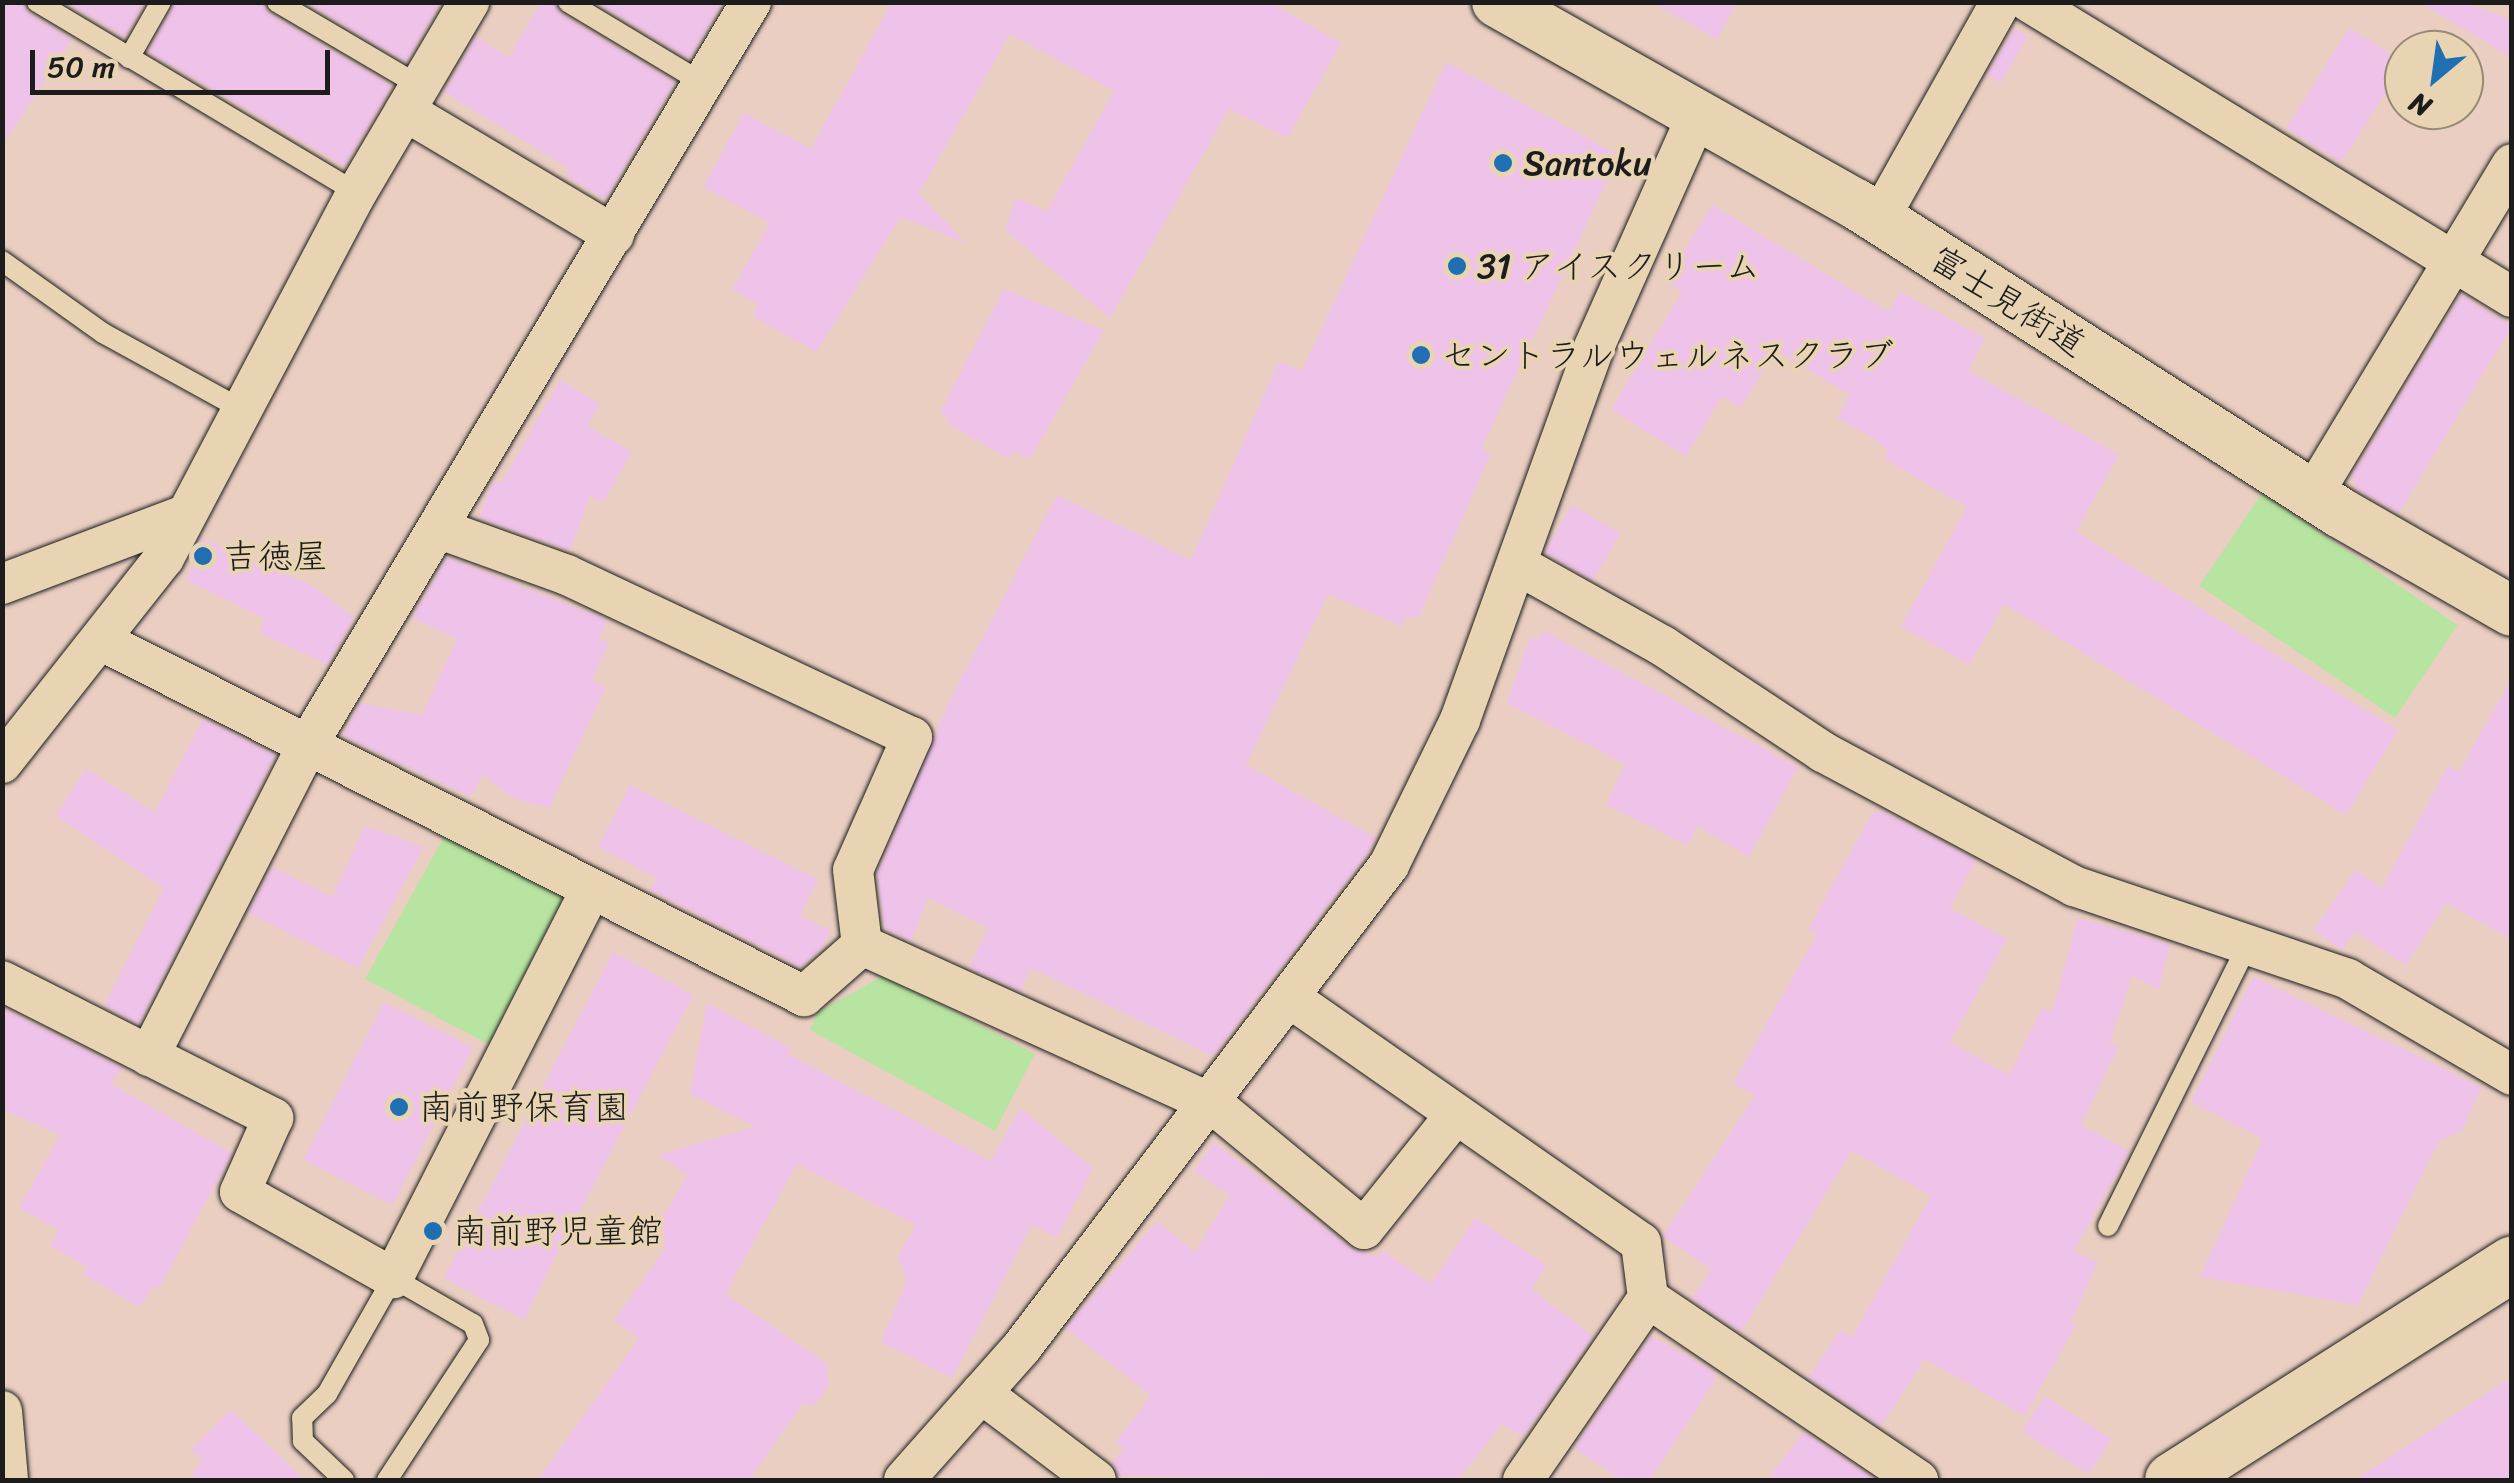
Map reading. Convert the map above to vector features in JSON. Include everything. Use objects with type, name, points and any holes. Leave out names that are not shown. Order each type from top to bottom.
[{"type":"main road","points":[[2172,1480],[2512,1263]]},
{"type":"street","points":[[2,764],[150,579],[357,193],[469,2]]},
{"type":"street","points":[[149,1056],[308,744],[440,529],[751,2]]},
{"type":"street","name":"富士見街道","points":[[1497,2],[1879,219],[2313,494],[2512,611]]},
{"type":"street","points":[[1879,219],[2001,2]]},
{"type":"street","points":[[2029,2],[2512,297]]},
{"type":"street","points":[[412,98],[614,234]]},
{"type":"street","points":[[904,1480],[981,1393],[1213,1104],[1292,1000],[1410,827],[1460,720],[1594,347],[1698,113]]},
{"type":"street","points":[[2313,494],[2512,164]]},
{"type":"street","points":[[2,584],[185,515]]},
{"type":"street","points":[[440,529],[567,575],[912,736],[853,870],[862,945]]},
{"type":"street","points":[[1518,564],[1663,646],[1823,752],[2074,886],[2249,942],[2348,979],[2512,1075]]},
{"type":"street","points":[[100,640],[804,996],[862,945]]},
{"type":"street","points":[[2,981],[273,1118],[240,1192],[394,1278],[591,888]]},
{"type":"street","points":[[862,945],[1213,1104],[1364,1228],[1456,1114]]},
{"type":"street","points":[[1292,1000],[1641,1244],[1648,1298],[1523,1480]]},
{"type":"street","points":[[1648,1298],[1918,1480]]},
{"type":"street","points":[[981,1393],[1096,1480]]},
{"type":"street","points":[[2,1411],[8,1480]]},
{"type":"lane","points":[[38,2],[357,193]]},
{"type":"lane","points":[[129,58],[161,2]]},
{"type":"lane","points":[[277,2],[412,98]]},
{"type":"lane","points":[[568,2],[704,83]]},
{"type":"lane","points":[[2,262],[103,333],[244,410]]},
{"type":"lane","points":[[2108,1226],[2249,942]]},
{"type":"lane","points":[[344,1480],[304,1441],[302,1418],[327,1394],[394,1278],[473,1324],[479,1340],[387,1480]]},
{"type":"green space","points":[[2262,493],[2458,625],[2395,718],[2199,586]]},
{"type":"green space","points":[[445,835],[560,894],[566,907],[492,1046],[365,979]]},
{"type":"green space","points":[[884,975],[1035,1054],[995,1131],[810,1030],[818,1012]]},
{"type":"building","points":[[2,2],[23,2],[30,14],[72,39],[2,146]]},
{"type":"building","points":[[65,2],[145,2],[125,37]]},
{"type":"building","points":[[175,2],[263,2],[270,14],[392,86],[345,166],[148,52]]},
{"type":"building","points":[[305,2],[441,2],[406,62]]},
{"type":"building","points":[[541,2],[554,2],[561,14],[675,82],[606,199],[566,176],[570,169],[444,92],[476,37],[509,58]]},
{"type":"building","points":[[596,2],[723,2],[689,59]]},
{"type":"building","points":[[892,2],[1269,2],[1341,43],[1288,138],[1229,109],[1110,318],[1005,230],[1016,198],[1047,211],[1114,91],[1010,34],[919,193],[965,243],[901,217],[816,352],[754,317],[758,305],[733,289],[770,223],[703,187],[744,113],[811,149]]},
{"type":"building","points":[[1651,2],[1737,2],[1717,39]]},
{"type":"building","points":[[2419,2],[2462,2],[2512,20],[2512,58],[2484,41],[2484,30],[2466,30]]},
{"type":"building","points":[[2014,28],[2028,36],[2001,83],[1987,75]]},
{"type":"building","points":[[2349,28],[2384,50],[2384,95],[2342,163],[2286,128]]},
{"type":"building","points":[[1446,62],[1619,155],[1481,449],[1491,454],[1418,618],[1407,616],[1401,626],[1328,594],[1246,765],[1376,838],[1369,852],[1213,1056],[1031,968],[1020,991],[969,968],[988,928],[928,898],[911,941],[884,929],[877,874],[950,700],[1057,495],[1191,560],[1279,361],[1302,371]]},
{"type":"building","points":[[1712,205],[1889,312],[1900,292],[1985,338],[1968,371],[2119,454],[2076,532],[2398,730],[2346,815],[2004,604],[1970,665],[1901,627],[1967,507],[1884,459],[1888,451],[1837,418],[1850,395],[1776,350],[1741,408],[1722,396],[1686,456],[1611,410],[1682,292],[1665,282]]},
{"type":"building","points":[[1004,289],[1104,330],[1031,458],[1014,452],[1008,458],[951,426],[941,411]]},
{"type":"building","points":[[2461,295],[2512,326],[2399,513],[2357,489],[2352,475]]},
{"type":"building","points":[[560,380],[600,404],[587,426],[632,452],[603,503],[590,496],[570,551],[479,518],[493,481],[501,484]]},
{"type":"building","points":[[1572,505],[1620,533],[1593,581],[1544,553]]},
{"type":"building","points":[[201,538],[309,584],[354,617],[328,665],[260,633],[264,618],[187,581]]},
{"type":"building","points":[[447,557],[607,620],[599,639],[609,643],[592,680],[606,687],[549,808],[513,798],[483,775],[471,797],[343,736],[360,703],[422,715],[457,639],[412,618]]},
{"type":"building","points":[[1544,631],[1798,767],[1749,857],[1697,826],[1688,845],[1606,805],[1625,764],[1507,703],[1530,638],[1538,640]]},
{"type":"building","points":[[2512,678],[2512,939],[2446,903],[2406,965],[2355,932],[2342,950],[2314,930],[2356,870],[2382,888],[2448,766],[2459,772]]},
{"type":"building","points":[[203,719],[276,755],[139,1024],[104,1006],[164,888],[56,816],[86,769],[155,812]]},
{"type":"building","points":[[630,785],[818,880],[800,916],[831,931],[821,949],[801,967],[650,890],[657,878],[598,847]]},
{"type":"building","points":[[1873,812],[1885,812],[1976,860],[1950,908],[2007,939],[1950,1042],[2009,1075],[2042,1008],[2052,1013],[2078,918],[2170,944],[2159,989],[2132,976],[2110,1042],[2119,1046],[2081,1125],[2129,1151],[2074,1251],[2098,1262],[2071,1322],[2076,1325],[2025,1416],[1925,1359],[1881,1426],[1809,1378],[1840,1330],[1852,1337],[1931,1196],[1852,1151],[1741,1332],[1692,1299],[1711,1269],[1663,1236],[1755,1096],[1733,1084],[1817,934],[1808,929]]},
{"type":"building","points":[[365,826],[424,847],[358,968],[249,913],[272,867],[332,897]]},
{"type":"building","points":[[613,952],[693,995],[580,1211],[589,1232],[581,1247],[561,1246],[524,1320],[444,1278]]},
{"type":"building","points":[[2253,977],[2482,1087],[2462,1131],[2439,1141],[2358,1305],[2200,1277],[2263,1139],[2191,1102]]},
{"type":"building","points":[[384,1002],[473,1047],[393,1205],[304,1160]]},
{"type":"building","points":[[707,1003],[789,1047],[789,1055],[991,1161],[1020,1108],[1093,1168],[1057,1238],[1032,1225],[952,1378],[881,1342],[907,1280],[898,1257],[916,1225],[797,1164],[725,1294],[826,1363],[829,1385],[814,1406],[803,1403],[749,1480],[538,1480],[639,1338],[614,1321],[665,1249],[663,1217],[687,1175],[658,1155],[755,1127],[690,1094]]},
{"type":"building","points":[[2,1008],[122,1068],[111,1084],[232,1153],[159,1289],[153,1285],[140,1307],[83,1275],[88,1267],[50,1246],[59,1230],[19,1208],[60,1135],[2,1109]]},
{"type":"building","points":[[1214,1142],[1349,1247],[1377,1257],[1382,1250],[1431,1284],[1475,1218],[1547,1265],[1531,1289],[1593,1336],[1523,1437],[1502,1424],[1458,1480],[1119,1476],[1112,1464],[1124,1449],[1116,1442],[1151,1396],[1066,1328],[1157,1221],[1195,1252],[1230,1195],[1194,1172]]},
{"type":"building","points":[[1651,1336],[1715,1372],[1714,1382],[1650,1480],[1622,1480],[1574,1448]]},
{"type":"building","points":[[2512,1377],[2512,1480],[2355,1480]]},
{"type":"building","points":[[2045,1396],[2111,1439],[2088,1474],[2022,1431]]},
{"type":"building","points":[[231,1410],[305,1480],[189,1480],[203,1460],[191,1449]]},
{"type":"building","points":[[1804,1432],[1876,1480],[1767,1480]]},
{"type":"place","name":"Santoku","points":[[1503,163]]},
{"type":"place","name":"31 アイスクリーム","points":[[1457,266]]},
{"type":"place","name":"セントラルウェルネスクラブ","points":[[1421,355]]},
{"type":"place","name":"吉徳屋","points":[[203,556]]},
{"type":"place","name":"南前野保育園","points":[[399,1107]]},
{"type":"place","name":"南前野児童館","points":[[433,1231]]}]
